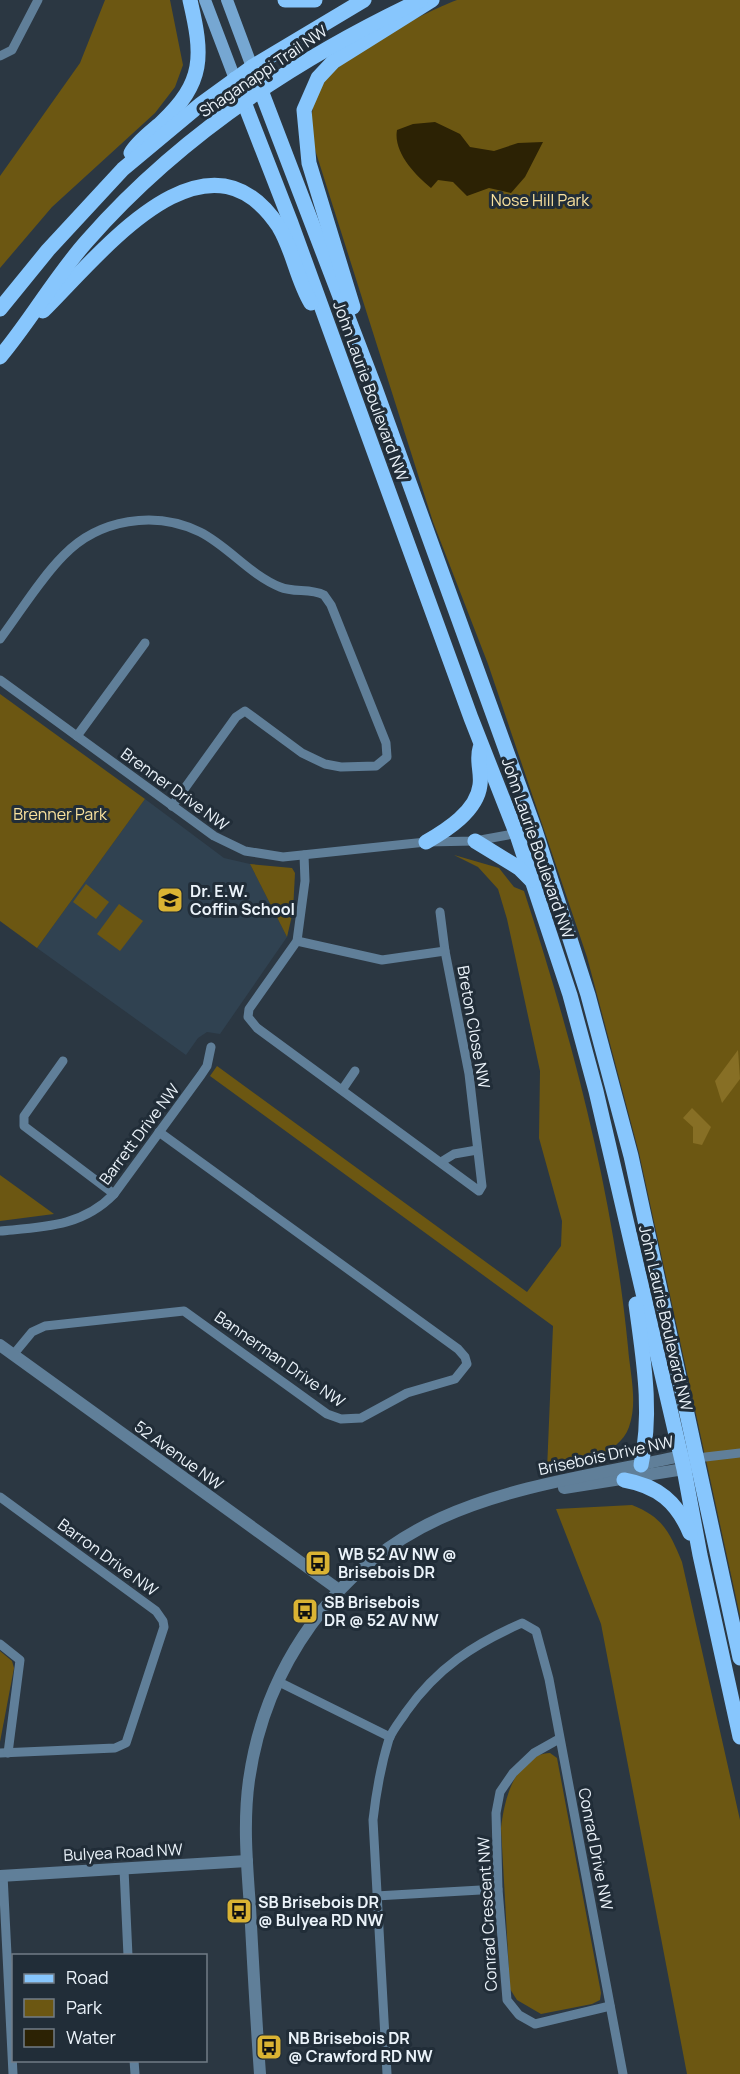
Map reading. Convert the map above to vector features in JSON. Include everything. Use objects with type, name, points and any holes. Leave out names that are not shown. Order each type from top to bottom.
[{"type":"main road","points":[[123,169],[133,149],[172,112],[196,79],[199,44],[190,0]]},
{"type":"main road","name":"John Laurie Boulevard NW","points":[[205,0],[517,835],[570,995],[596,1091],[629,1241],[683,1462],[700,1555],[740,1737]]},
{"type":"main road","name":"John Laurie Boulevard NW","points":[[228,0],[375,388],[536,830],[588,995],[614,1091],[740,1658]]},
{"type":"main road","points":[[285,0],[315,0]]},
{"type":"main road","name":"Shaganappi Trail NW","points":[[0,309],[48,250],[123,169],[252,67],[364,0]]},
{"type":"main road","name":"Shaganappi Trail NW","points":[[0,357],[87,241],[161,167],[261,91],[356,31],[421,0]]},
{"type":"main road","points":[[375,388],[346,280],[309,164],[304,110],[318,78],[333,62],[432,0]]},
{"type":"main road","points":[[13,341],[111,243],[149,211],[187,188],[209,184],[238,190],[250,197],[280,229],[306,295],[334,345]]},
{"type":"main road","points":[[426,842],[445,831],[474,802],[480,787],[478,756],[482,742]]},
{"type":"main road","points":[[475,840],[519,868],[533,881]]},
{"type":"main road","points":[[629,1241],[648,1403],[646,1440],[641,1465]]},
{"type":"main road","points":[[624,1480],[645,1484],[662,1492],[680,1511],[700,1555]]},
{"type":"street","points":[[0,56],[12,50],[38,0]]},
{"type":"street","points":[[0,639],[51,569],[75,545],[112,525],[139,520],[170,522],[199,532],[280,587],[324,595],[331,605],[386,744],[387,757],[376,765],[341,767],[325,764],[302,753],[245,711],[237,717],[172,806]]},
{"type":"street","points":[[77,736],[145,643]]},
{"type":"street","name":"Brenner Drive NW","points":[[0,680],[214,836],[238,849],[268,856],[304,855],[426,842],[475,840],[517,835],[536,830]]},
{"type":"street","name":"Breton Close NW","points":[[297,941],[382,960],[445,951],[469,1074],[483,1186],[479,1191],[473,1189],[441,1162],[257,1028],[248,1017],[249,1009],[297,941],[305,881],[304,855]]},
{"type":"street","points":[[440,912],[445,951]]},
{"type":"street","name":"Barrett Drive NW","points":[[0,1231],[72,1222],[100,1208],[114,1194],[207,1066],[211,1047]]},
{"type":"street","points":[[63,1061],[24,1116],[24,1126],[114,1194]]},
{"type":"street","points":[[342,1090],[356,1071]]},
{"type":"street","name":"Bannerman Drive NW","points":[[13,1355],[32,1332],[45,1326],[184,1311],[327,1414],[349,1420],[361,1418],[408,1393],[455,1378],[462,1373],[467,1364],[465,1357],[458,1349],[159,1132]]},
{"type":"street","points":[[441,1162],[454,1154],[477,1150]]},
{"type":"street","name":"52 Avenue NW","points":[[0,1346],[339,1590]]},
{"type":"street","points":[[697,1458],[740,1454]]},
{"type":"street","name":"Brisebois Drive NW","points":[[521,1492],[538,1493],[624,1480],[697,1458]]},
{"type":"street","name":"Brisebois Drive NW","points":[[260,2074],[246,1818],[251,1770],[266,1709],[278,1681],[306,1631],[339,1590],[386,1550],[422,1527],[479,1503],[538,1486],[641,1465],[683,1462]]},
{"type":"street","name":"Barron Drive NW","points":[[0,1497],[156,1611],[163,1621],[164,1628],[126,1743],[115,1748],[4,1753]]},
{"type":"street","name":"Conrad Drive NW","points":[[390,1737],[421,1690],[448,1664],[482,1641],[522,1623],[536,1631],[549,1679],[623,2074]]},
{"type":"street","points":[[0,1644],[20,1660],[4,1753]]},
{"type":"street","points":[[278,1681],[390,1737],[376,1792],[373,1821],[387,2074]]},
{"type":"street","name":"Conrad Crescent NW","points":[[560,1739],[534,1753],[513,1773],[500,1792],[496,1813],[498,1889],[507,2000],[519,2015],[535,2024],[610,2006]]},
{"type":"street","name":"Bulyea Road NW","points":[[2,1876],[247,1861]]},
{"type":"street","points":[[124,1869],[128,1954]]},
{"type":"street","points":[[2,1876],[12,2056]]},
{"type":"street","points":[[376,1896],[498,1889]]},
{"type":"shaded area","name":"Dr. E.W. Coffin School","points":[[145,799],[224,858],[250,864],[287,937],[220,1034],[207,1032],[198,1038],[186,1055],[37,948]]},
{"type":"shaded area","points":[[738,1050],[740,1079],[722,1103],[715,1081]]},
{"type":"shaded area","points":[[692,1108],[711,1127],[702,1145],[693,1143],[693,1127],[683,1118]]},
{"type":"green space","points":[[105,0],[170,0],[183,65],[175,87],[155,113],[52,207],[0,268],[0,176],[80,63]]},
{"type":"green space","name":"Nose Hill Park","points":[[457,0],[740,0],[740,1616],[639,1153],[587,957],[488,664],[433,522],[311,137],[313,105],[321,87],[331,75],[363,49],[403,25]]},
{"type":"green space","name":"Brenner Park","points":[[0,694],[145,799],[37,948],[0,921]]},
{"type":"green space","points":[[454,855],[499,868],[514,887],[524,891],[558,1002],[588,1116],[601,1173],[621,1289],[633,1387],[632,1417],[629,1427],[624,1437],[606,1452],[582,1462],[547,1470],[553,1326],[210,1076],[217,1066],[527,1292],[561,1246],[562,1221],[539,1138],[540,1071],[507,919],[498,889],[478,867]]},
{"type":"green space","points":[[250,864],[292,868],[295,873],[293,911],[287,937]]},
{"type":"green space","points":[[86,884],[109,902],[96,919],[73,902]]},
{"type":"green space","points":[[119,904],[143,921],[120,951],[97,934]]},
{"type":"green space","points":[[0,1175],[54,1214],[0,1221]]},
{"type":"green space","points":[[632,1505],[651,1515],[664,1527],[682,1562],[740,1820],[740,2074],[687,2074],[601,1624],[556,1509]]},
{"type":"green space","points":[[0,1651],[12,1661],[14,1668],[0,1742]]},
{"type":"green space","points":[[550,1753],[557,1758],[601,1993],[600,2000],[592,2004],[541,2014],[517,2000],[510,1989],[501,1828],[509,1792],[520,1770],[538,1756]]},
{"type":"water","points":[[435,122],[460,134],[470,147],[494,151],[518,143],[543,142],[525,177],[511,193],[489,188],[467,196],[453,182],[438,180],[431,188],[412,170],[398,147],[397,130],[413,124]]},
{"type":"place","name":"Dr. E.W. Coffin School","points":[[170,900]]},
{"type":"place","name":"WB 52 AV NW @ Brisebois DR","points":[[318,1563]]},
{"type":"place","name":"SB Brisebois DR @ 52 AV NW","points":[[305,1611]]},
{"type":"place","name":"SB Brisebois DR @ Bulyea RD NW","points":[[239,1911]]},
{"type":"place","name":"NB Brisebois DR @ Crawford RD NW","points":[[269,2047]]}]
